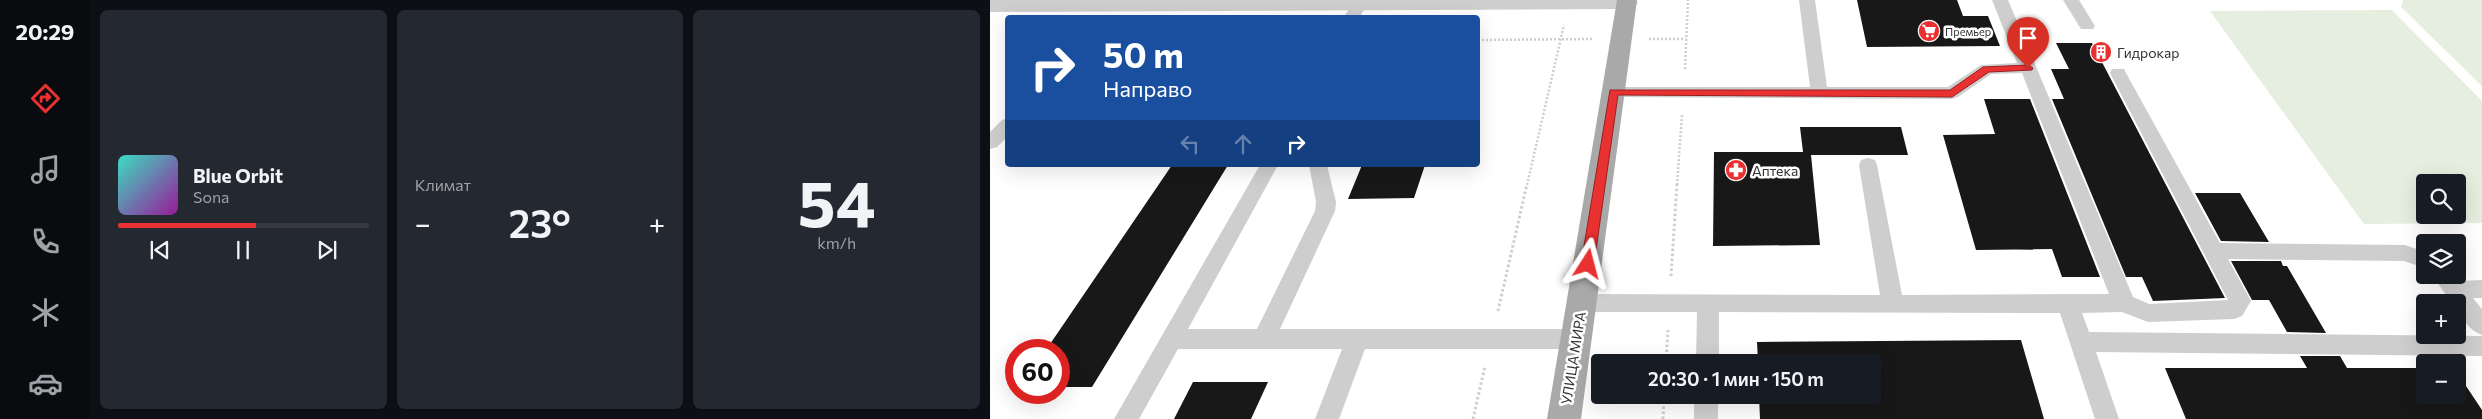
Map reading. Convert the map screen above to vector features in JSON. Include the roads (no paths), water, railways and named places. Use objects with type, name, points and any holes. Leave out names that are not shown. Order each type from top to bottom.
[{"type":"main road","name":"УЛИЦА МИРА","points":[[1564,419],[1627,1]]},
{"type":"street","points":[[990,6],[1355,11],[1627,1]]},
{"type":"lane","points":[[1808,0],[1819,93]]},
{"type":"lane","points":[[2000,0],[2124,303]]},
{"type":"lane","points":[[2072,0],[2086,26]]},
{"type":"lane","points":[[1614,92],[1952,94],[1987,69],[2028,68]]},
{"type":"lane","points":[[1582,303],[2124,303],[2148,313],[2234,310],[2240,301],[2118,73]]},
{"type":"lane","points":[[990,119],[1005,119]]},
{"type":"lane","points":[[990,143],[1005,127]]},
{"type":"lane","points":[[1868,165],[1893,304]]},
{"type":"lane","points":[[1126,419],[1268,167]]},
{"type":"lane","points":[[1264,339],[1325,211],[1326,202],[1318,167]]},
{"type":"lane","points":[[2213,252],[2405,254],[2416,257]]},
{"type":"lane","points":[[2450,284],[2482,326]]},
{"type":"lane","points":[[2458,284],[2482,289]]},
{"type":"lane","points":[[1706,354],[1708,303]]},
{"type":"lane","points":[[2068,304],[2106,419]]},
{"type":"lane","points":[[1171,339],[1576,339]]},
{"type":"lane","points":[[1326,419],[1357,339]]},
{"type":"lane","points":[[2081,342],[2482,346]]},
{"type":"lane","points":[[1706,404],[1706,419]]},
{"type":"place","name":"Премьер","points":[[1929,31]]},
{"type":"place","name":"Гидрокар","points":[[2101,52]]},
{"type":"place","name":"Аптека","points":[[1736,170]]}]
